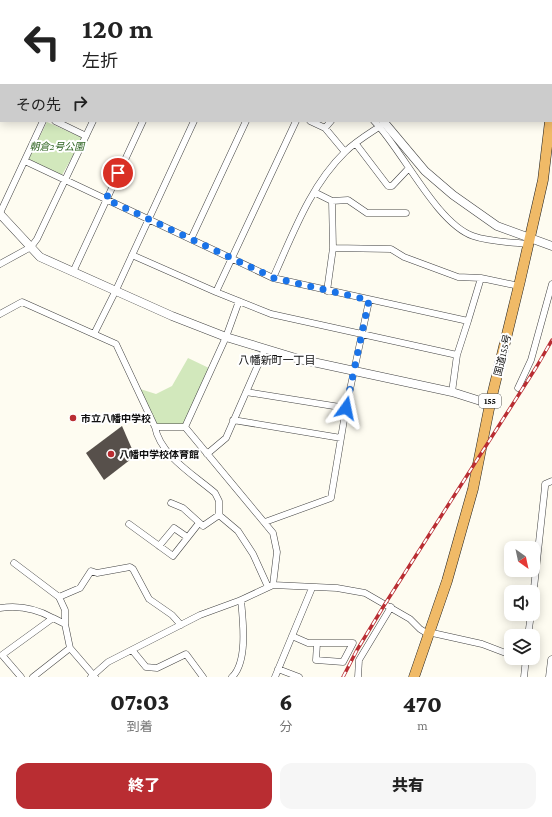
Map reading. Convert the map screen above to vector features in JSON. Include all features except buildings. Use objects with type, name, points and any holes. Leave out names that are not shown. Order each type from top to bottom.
[{"type":"highway","name":"国道155号","points":[[414,677],[428,632],[447,580],[473,489],[490,404],[519,286],[542,180],[550,122]]},
{"type":"street","points":[[43,122],[0,214],[40,257],[172,316],[226,337],[265,349],[354,371],[452,392],[490,404]]},
{"type":"street","points":[[57,122],[86,136]]},
{"type":"street","points":[[0,264],[31,247],[65,181],[93,122]]},
{"type":"street","points":[[73,272],[143,122]]},
{"type":"street","points":[[94,334],[116,290],[194,122]]},
{"type":"street","points":[[191,239],[246,122]]},
{"type":"street","points":[[216,292],[296,122]]},
{"type":"street","points":[[312,122],[325,128],[345,152]]},
{"type":"street","points":[[325,128],[330,122]]},
{"type":"street","points":[[274,278],[321,180],[345,152],[383,124]]},
{"type":"street","points":[[383,124],[409,168],[455,226],[473,236],[499,241],[529,242],[552,246]]},
{"type":"street","points":[[383,124],[425,171],[453,195],[497,226],[529,242]]},
{"type":"street","points":[[356,144],[388,186],[392,186],[409,168]]},
{"type":"street","points":[[25,161],[274,278],[327,291],[468,321]]},
{"type":"street","points":[[314,192],[332,201],[348,200],[367,212],[406,213]]},
{"type":"street","points":[[327,291],[333,248],[332,201]]},
{"type":"street","points":[[333,248],[391,249],[404,257],[458,277],[481,278],[519,286]]},
{"type":"street","points":[[132,255],[216,292],[272,314],[457,356]]},
{"type":"street","points":[[452,392],[457,356],[481,278]]},
{"type":"street","points":[[518,388],[530,360],[552,284]]},
{"type":"street","points":[[265,522],[330,498],[346,408],[369,300]]},
{"type":"street","points":[[185,427],[226,337],[239,301]]},
{"type":"street","points":[[0,314],[22,302],[116,344],[155,427],[157,438],[172,456],[215,493],[219,501],[219,516]]},
{"type":"street","points":[[207,454],[226,438],[265,349]]},
{"type":"street","points":[[246,392],[346,408]]},
{"type":"street","points":[[233,420],[341,438]]},
{"type":"street","points":[[155,427],[185,427]]},
{"type":"street","points":[[185,427],[273,533],[277,552],[271,586]]},
{"type":"street","points":[[534,585],[545,484],[552,481]]},
{"type":"street","points":[[171,503],[183,508],[203,526],[219,516]]},
{"type":"street","points":[[219,516],[238,531],[271,586]]},
{"type":"street","points":[[130,524],[173,556],[199,522]]},
{"type":"street","points":[[159,546],[174,528],[187,537]]},
{"type":"street","points":[[14,563],[59,597],[65,610],[65,624],[70,648],[93,676],[108,662],[200,615],[241,600],[271,586],[338,588],[365,593],[410,619],[420,629],[428,634],[428,632],[482,644],[504,652]]},
{"type":"street","points":[[59,597],[80,588],[92,571],[97,574],[130,567],[133,569],[149,599],[172,615],[181,625]]},
{"type":"street","points":[[275,677],[312,588]]},
{"type":"street","points":[[232,677],[235,674],[242,655],[241,600]]},
{"type":"street","points":[[0,608],[21,607],[40,611],[65,624]]},
{"type":"street","points":[[358,677],[360,660],[391,607]]},
{"type":"street","points":[[21,677],[2,655],[53,618]]},
{"type":"street","points":[[292,636],[308,643],[317,643],[353,643],[343,662],[316,660],[317,643]]},
{"type":"street","points":[[33,677],[70,648]]},
{"type":"street","points":[[132,650],[146,667],[158,668],[186,654],[202,677]]},
{"type":"street","points":[[550,677],[552,660]]},
{"type":"street","points":[[524,665],[524,677]]},
{"type":"street","points":[[278,669],[299,677]]},
{"type":"green space","name":"朝倉2号公園","points":[[47,122],[83,138],[62,175],[30,160],[29,158]]},
{"type":"green space","points":[[188,358],[211,369],[185,427],[155,427],[137,388],[156,394],[172,386]]},
{"type":"railway","points":[[343,677],[357,650],[385,604],[537,366],[552,340]]},
{"type":"place","name":"市立八幡中学校","points":[[73,418]]},
{"type":"place","name":"八幡中学校体育館","points":[[111,454]]},
{"type":"district","name":"八幡新町一丁目","points":[[277,360]]},
{"type":"route","points":[[118,173],[106,199],[281,281],[369,300],[346,408]]}]
